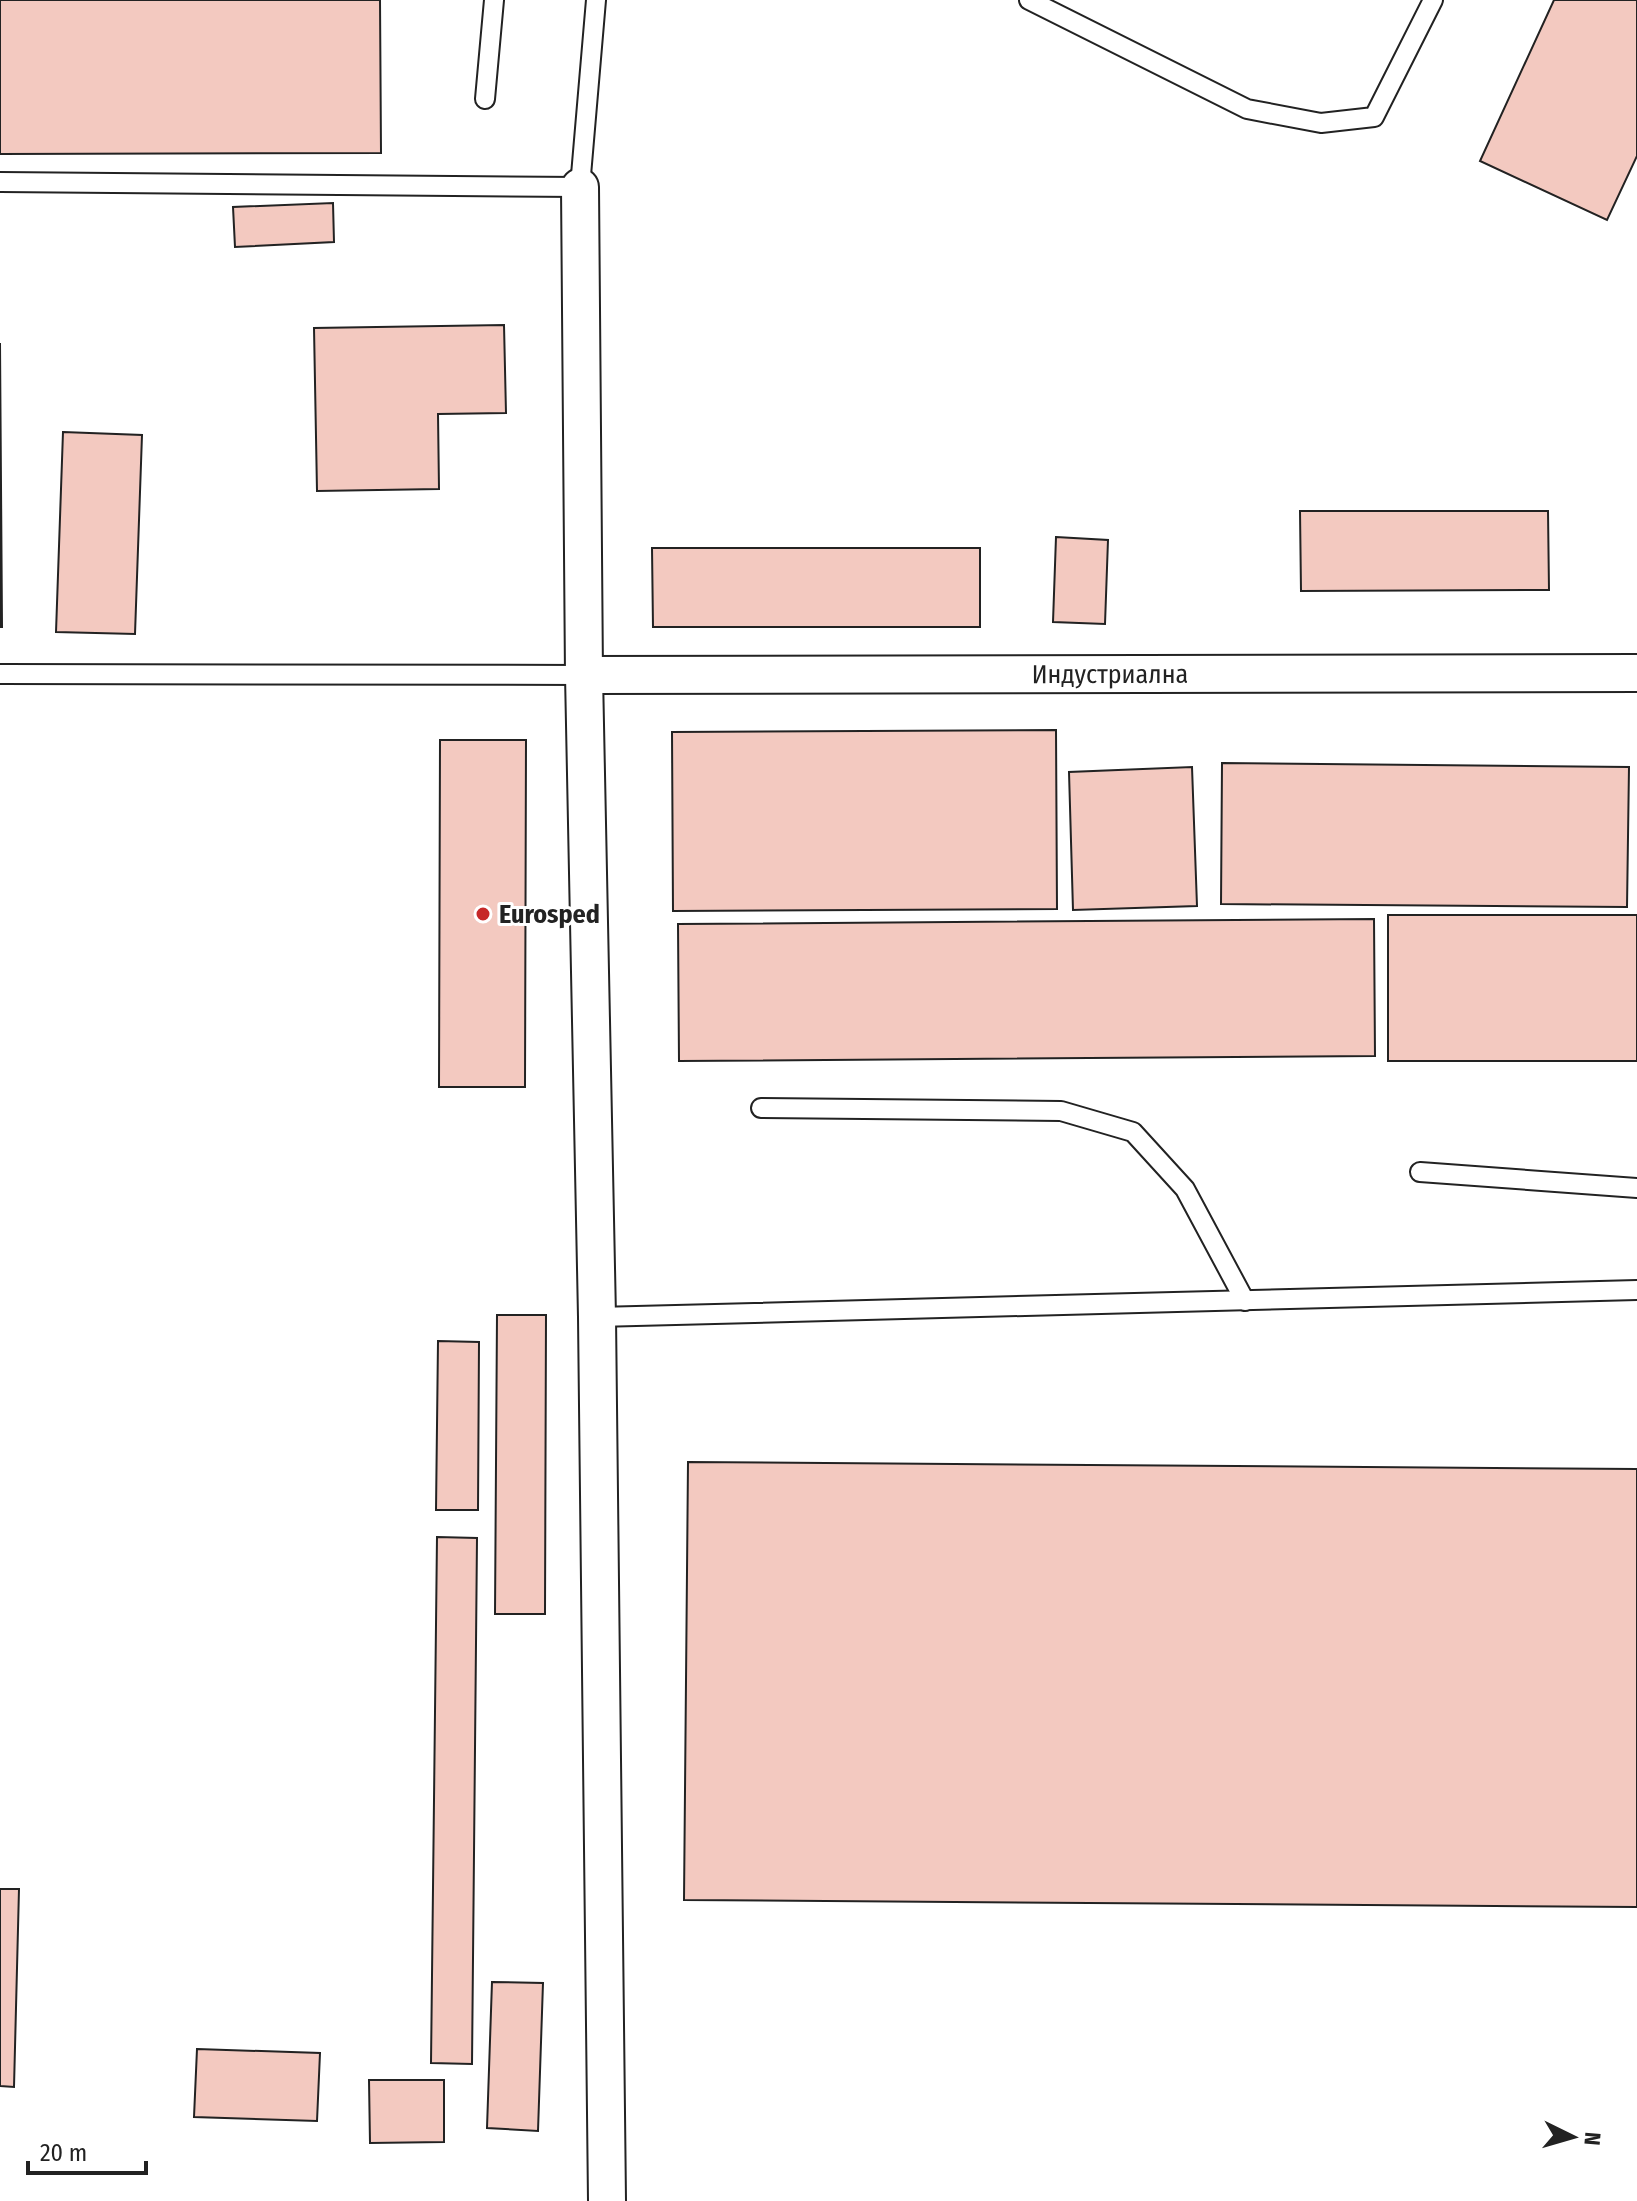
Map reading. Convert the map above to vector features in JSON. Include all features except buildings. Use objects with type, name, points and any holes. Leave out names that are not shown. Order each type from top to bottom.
[{"type":"street","points":[[580,187],[584,675],[597,1317],[607,2201]]},
{"type":"street","name":"Индустриална","points":[[584,675],[1637,673]]},
{"type":"lane","points":[[485,99],[494,0]]},
{"type":"lane","points":[[0,182],[580,187],[596,0]]},
{"type":"lane","points":[[1029,0],[1247,109],[1321,123],[1374,117],[1433,0]]},
{"type":"lane","points":[[0,674],[584,675]]},
{"type":"lane","points":[[761,1108],[1061,1111],[1133,1132],[1185,1189],[1245,1301]]},
{"type":"lane","points":[[1420,1172],[1637,1188]]},
{"type":"lane","points":[[597,1317],[1637,1290]]},
{"type":"place","name":"Eurosped","points":[[483,914]]}]
